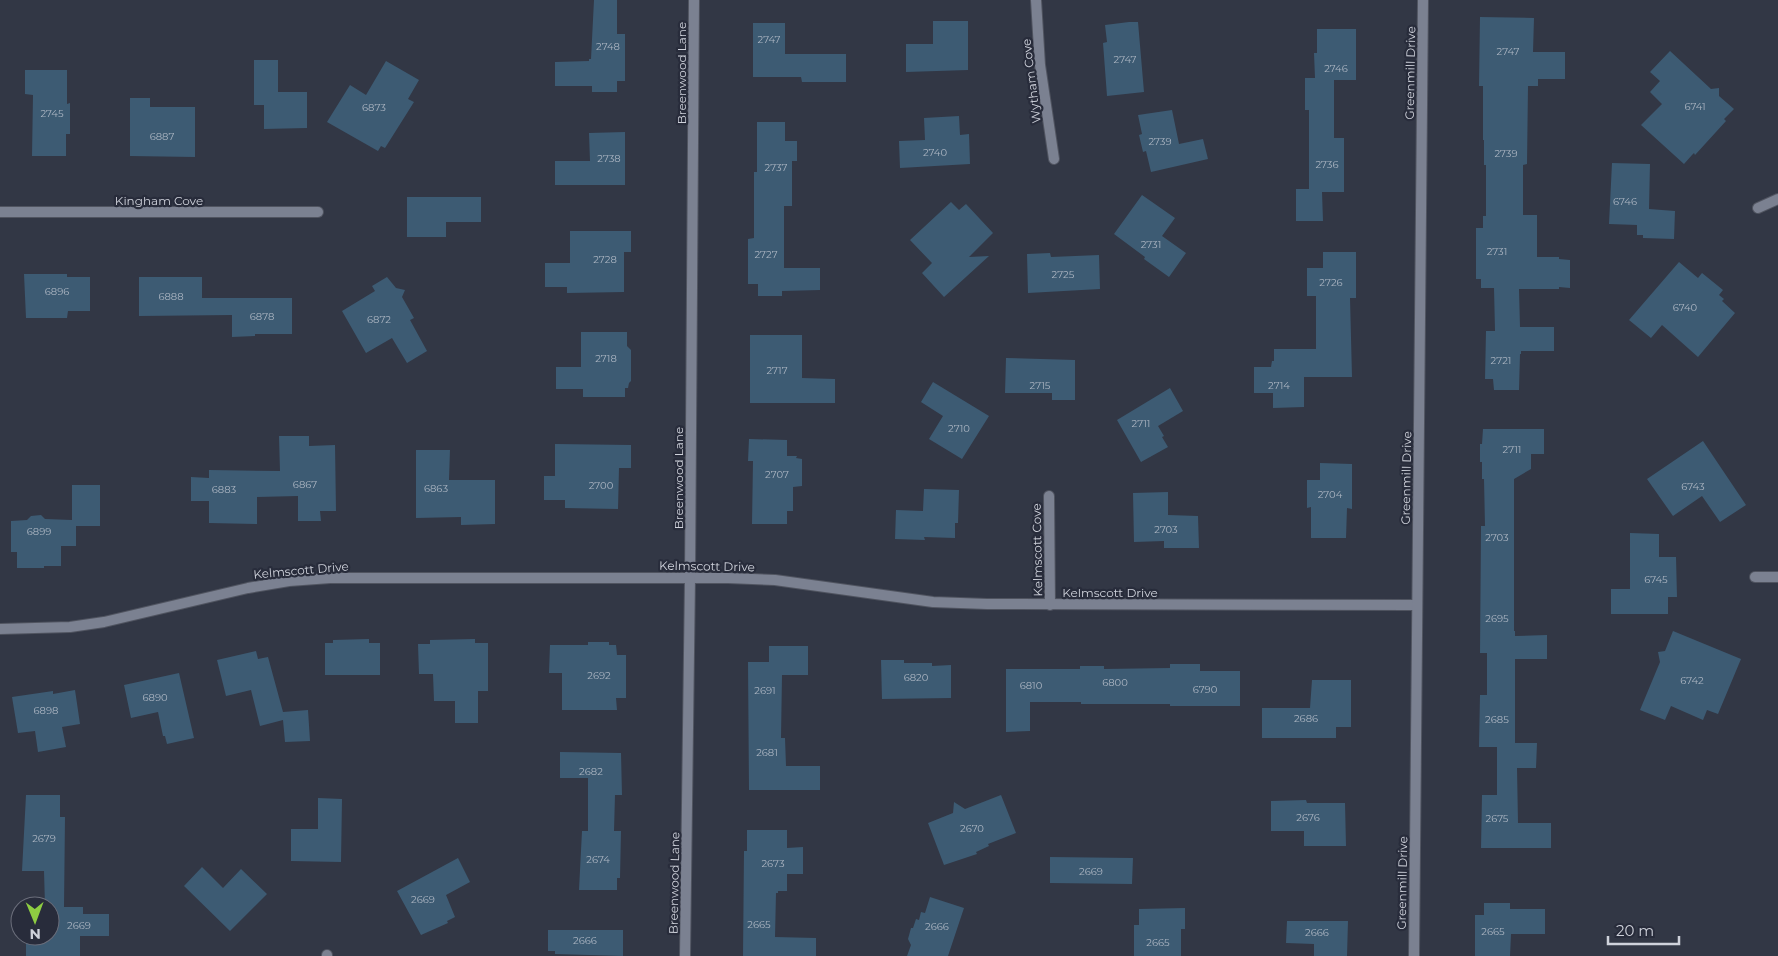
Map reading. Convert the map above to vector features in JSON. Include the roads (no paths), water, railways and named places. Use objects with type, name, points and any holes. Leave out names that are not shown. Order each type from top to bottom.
[{"type":"street","name":"Breenwood Lane","points":[[685,956],[694,0]]},
{"type":"street","name":"Wytham Cove","points":[[1036,0],[1040,65],[1054,159]]},
{"type":"street","name":"Greenmill Drive","points":[[1414,956],[1423,0]]},
{"type":"street","points":[[1758,208],[1778,199]]},
{"type":"street","name":"Kingham Cove","points":[[0,212],[318,212]]},
{"type":"street","name":"Kelmscott Cove","points":[[1049,496],[1050,605]]},
{"type":"street","name":"Kelmscott Drive","points":[[0,629],[70,627],[104,622],[248,588],[289,581],[330,578],[690,577],[775,580],[933,602],[1050,605],[1418,606]]},
{"type":"street","points":[[1755,577],[1778,577]]}]
